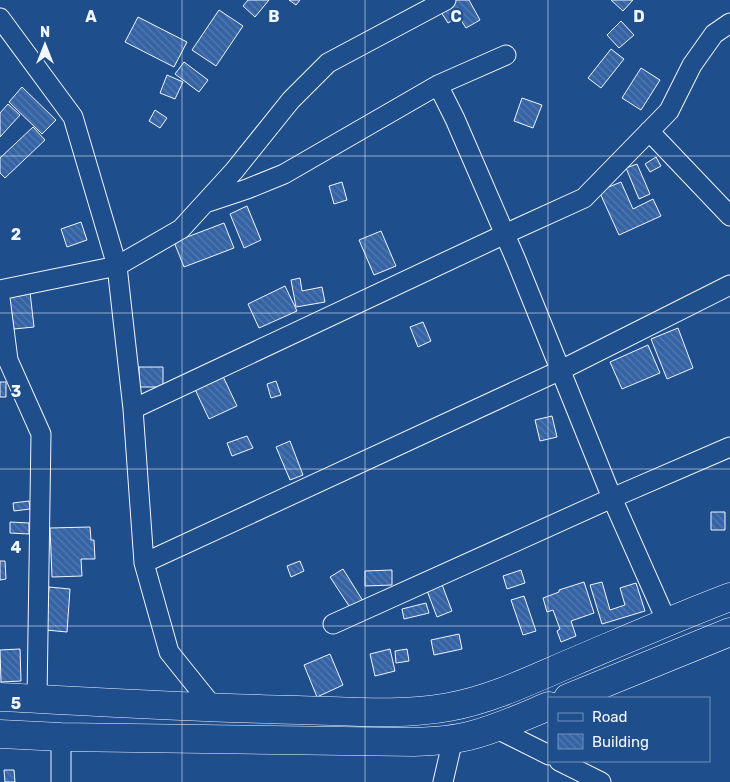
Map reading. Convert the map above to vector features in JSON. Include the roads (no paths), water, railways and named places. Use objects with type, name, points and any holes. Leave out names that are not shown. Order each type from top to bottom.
[{"type":"main road","points":[[0,697],[214,708],[388,712],[449,707],[507,690],[730,597]]},
{"type":"main road","points":[[570,697],[730,632]]},
{"type":"main road","points":[[0,734],[61,737],[414,742],[453,739],[474,735],[548,706]]},
{"type":"street","points":[[0,290],[117,266],[181,229],[234,171],[291,100],[328,63],[446,0]]},
{"type":"street","points":[[0,18],[73,117],[117,266],[133,409],[144,563],[170,652],[214,708]]},
{"type":"street","points":[[133,409],[584,198],[669,111],[692,65],[714,34],[730,23]]},
{"type":"street","points":[[205,203],[284,174],[438,85],[506,55]]},
{"type":"street","points":[[438,85],[455,119],[505,234],[612,498],[667,622]]},
{"type":"street","points":[[649,131],[730,216]]},
{"type":"street","points":[[144,563],[561,370],[730,285]]},
{"type":"street","points":[[0,298],[8,360],[41,434],[37,699]]},
{"type":"street","points":[[332,624],[730,447]]},
{"type":"street","points":[[495,728],[548,755]]},
{"type":"street","points":[[61,737],[61,782]]},
{"type":"street","points":[[443,782],[453,739]]},
{"type":"street","points":[[561,762],[600,782]]}]
